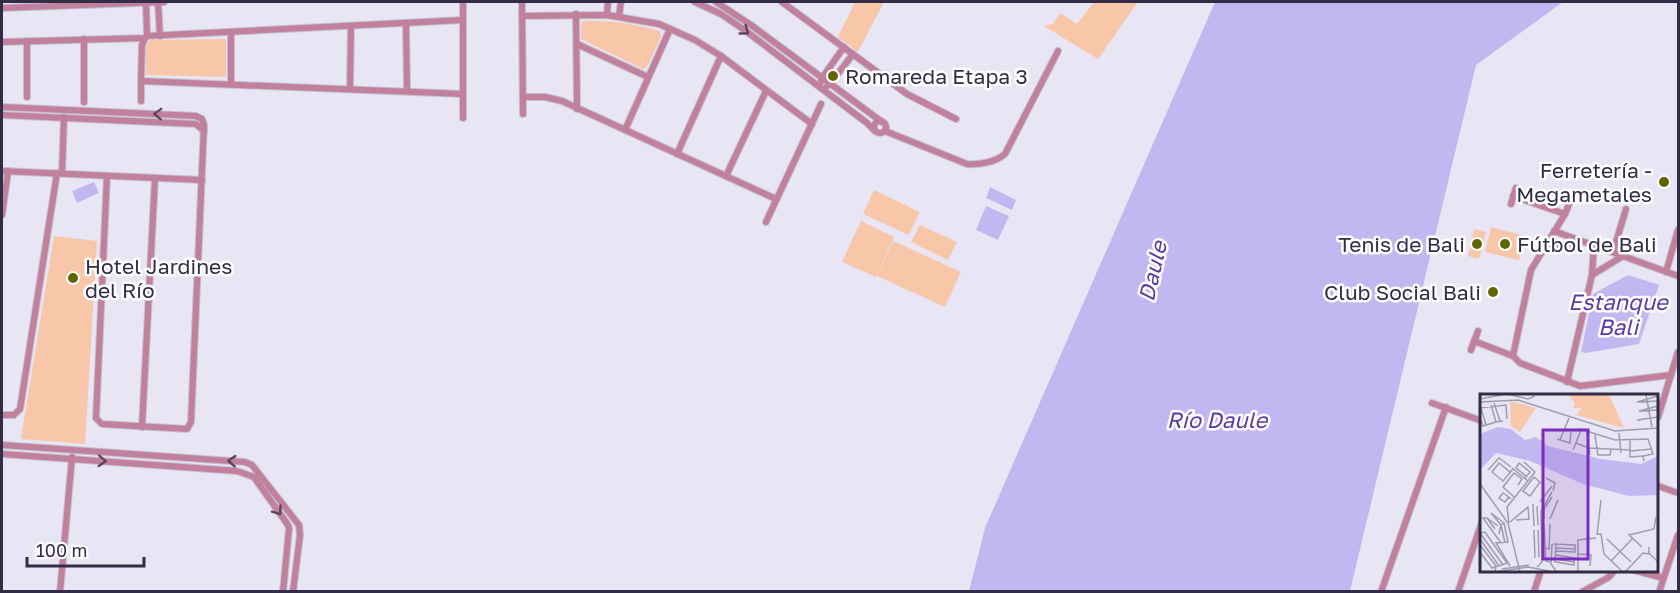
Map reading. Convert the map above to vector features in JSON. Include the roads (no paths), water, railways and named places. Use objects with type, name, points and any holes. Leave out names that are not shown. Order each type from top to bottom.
[{"type":"street","points":[[141,101],[142,45],[146,37],[146,2]]},
{"type":"street","points":[[158,2],[160,36]]},
{"type":"street","points":[[2,8],[164,2]]},
{"type":"street","points":[[463,2],[463,118]]},
{"type":"street","points":[[522,2],[523,114]]},
{"type":"street","points":[[607,15],[608,2]]},
{"type":"street","points":[[619,16],[621,2]]},
{"type":"street","points":[[695,2],[721,14],[746,31],[875,131],[880,134],[885,131]]},
{"type":"street","points":[[716,2],[751,25],[886,125],[885,131]]},
{"type":"street","points":[[782,2],[907,94],[956,119]]},
{"type":"street","points":[[576,15],[577,109]]},
{"type":"street","points":[[522,16],[607,15],[659,24],[695,40],[721,56],[812,124]]},
{"type":"street","points":[[2,42],[231,33],[463,20]]},
{"type":"street","points":[[406,23],[407,91]]},
{"type":"street","points":[[350,88],[351,26]]},
{"type":"street","points":[[625,130],[670,29]]},
{"type":"street","points":[[231,33],[231,84]]},
{"type":"street","points":[[84,39],[84,102]]},
{"type":"street","points":[[27,41],[27,97]]},
{"type":"street","points":[[577,44],[648,77]]},
{"type":"street","points":[[820,88],[822,78],[844,48]]},
{"type":"street","points":[[885,131],[967,164],[999,159],[1005,154],[1058,51]]},
{"type":"street","points":[[820,88],[830,84],[853,54]]},
{"type":"street","points":[[677,154],[721,56]]},
{"type":"street","points":[[141,81],[463,94]]},
{"type":"street","points":[[726,176],[766,91]]},
{"type":"street","points":[[523,96],[545,97],[577,109],[776,199]]},
{"type":"street","points":[[765,222],[821,104]]},
{"type":"street","points":[[2,107],[196,116],[204,122],[189,428],[102,424],[97,421],[95,415],[106,176]]},
{"type":"street","points":[[2,415],[14,415],[20,409],[60,173],[64,110]]},
{"type":"street","points":[[2,115],[196,124],[204,132]]},
{"type":"street","points":[[875,131],[875,124],[882,122]]},
{"type":"street","points":[[2,215],[5,171],[202,180]]},
{"type":"street","points":[[142,427],[154,178]]},
{"type":"street","points":[[1511,204],[1516,188]]},
{"type":"street","points":[[1513,356],[1528,278],[1565,214],[1573,195]]},
{"type":"street","points":[[1513,196],[1565,214]]},
{"type":"street","points":[[1613,252],[1626,209]]},
{"type":"street","points":[[1666,272],[1678,230]]},
{"type":"street","points":[[1554,231],[1678,276]]},
{"type":"street","points":[[1543,251],[1577,241]]},
{"type":"street","points":[[1567,382],[1592,275],[1594,245]]},
{"type":"street","points":[[1592,275],[1623,256]]},
{"type":"street","points":[[1471,350],[1478,331]]},
{"type":"street","points":[[1474,341],[1513,356],[1520,363],[1567,382],[1585,386],[1671,375]]},
{"type":"street","points":[[1659,414],[1678,352]]},
{"type":"street","points":[[1432,402],[1480,420]]},
{"type":"street","points":[[1381,591],[1446,407]]},
{"type":"street","points":[[2,445],[245,462],[252,465],[298,525],[300,535],[293,591]]},
{"type":"street","points":[[60,591],[72,450]]},
{"type":"street","points":[[2,454],[176,465],[248,474],[254,477],[288,525],[289,536],[283,591]]},
{"type":"street","points":[[1659,486],[1678,494]]},
{"type":"street","points":[[1458,591],[1480,528]]},
{"type":"street","points":[[1659,591],[1678,535]]},
{"type":"street","points":[[1534,591],[1540,572]]},
{"type":"street","points":[[1582,591],[1609,577],[1613,572]]},
{"type":"street","points":[[1640,572],[1663,578]]},
{"type":"water","name":"Río Daule","points":[[1215,2],[1563,2],[1476,65],[1350,591],[969,591],[985,528]]},
{"type":"water","points":[[94,182],[99,193],[77,203],[72,191]]},
{"type":"water","points":[[990,187],[1016,200],[1012,210],[986,198]]},
{"type":"water","points":[[986,206],[1009,216],[998,240],[976,230]]},
{"type":"water","name":"Estanque Bali","points":[[1628,275],[1659,285],[1639,344],[1581,352],[1593,294]]},
{"type":"place","name":"Romareda Etapa 3","points":[[833,76]]},
{"type":"place","name":"Ferretería - Megametales","points":[[1664,182]]},
{"type":"place","name":"Tenis de Bali","points":[[1477,244]]},
{"type":"place","name":"Fútbol de Bali","points":[[1505,244]]},
{"type":"place","name":"Hotel Jardines del Río","points":[[73,278]]},
{"type":"place","name":"Club Social Bali","points":[[1493,292]]},
{"type":"water label","name":"Daule","points":[[1152,271]]}]
